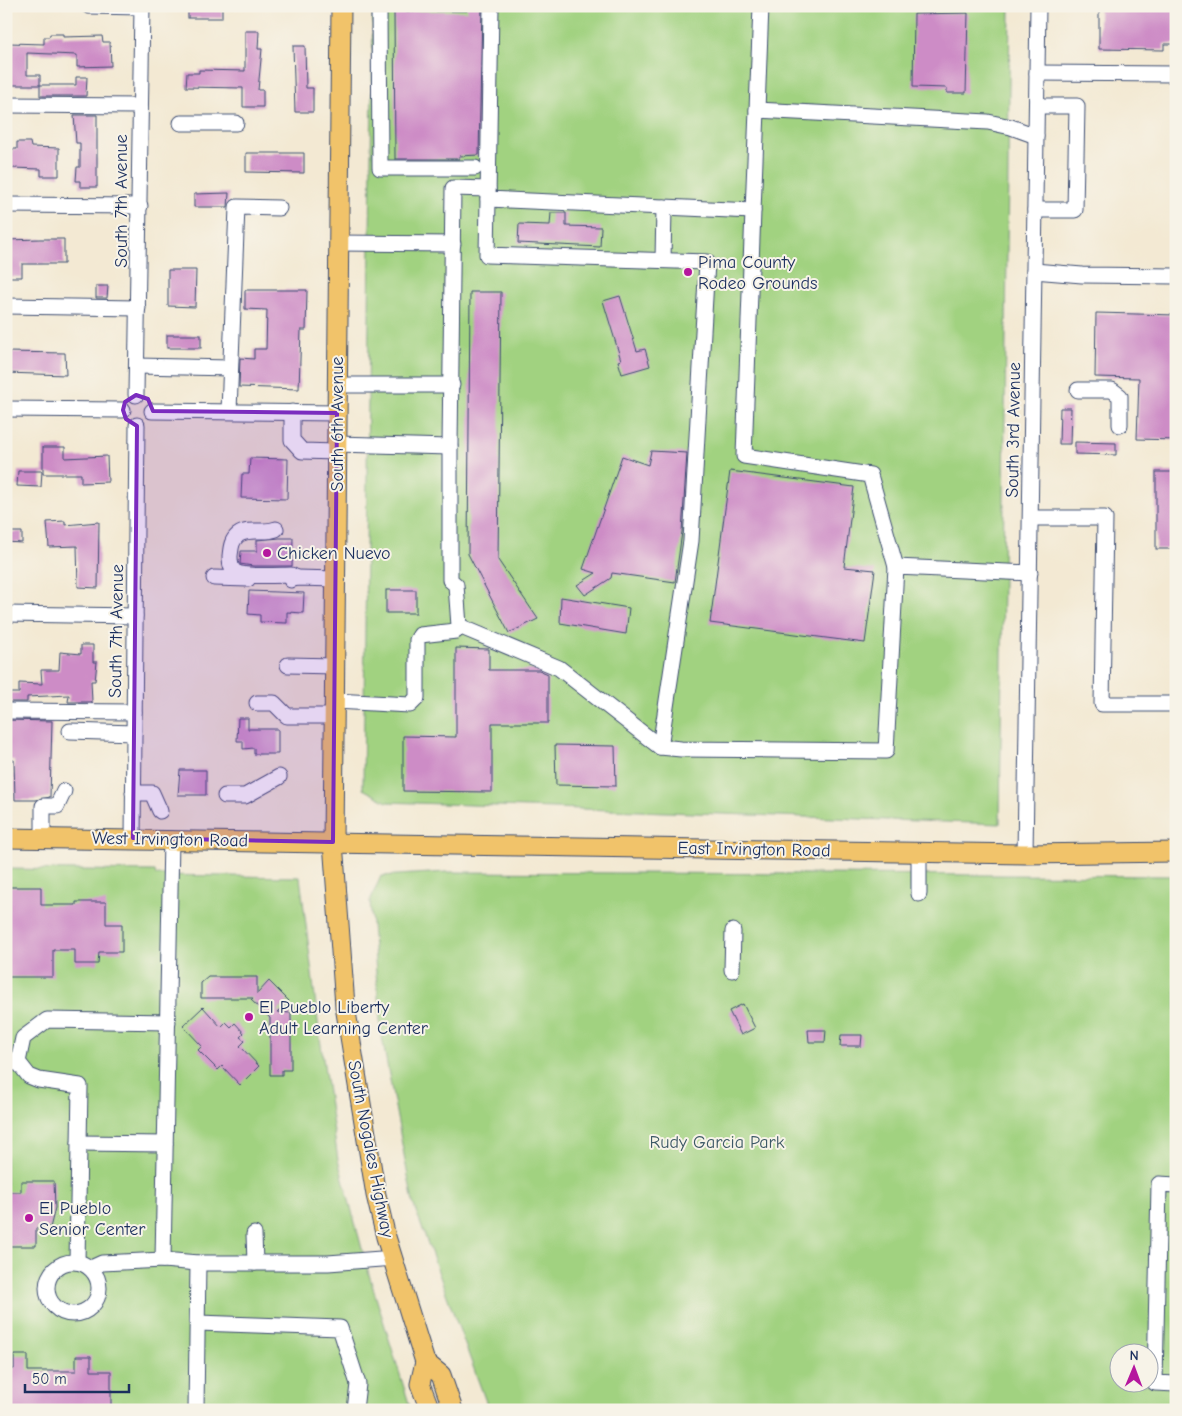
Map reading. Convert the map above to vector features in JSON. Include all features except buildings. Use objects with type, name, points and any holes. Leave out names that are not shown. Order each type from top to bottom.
[{"type":"main road","name":"South 6th Avenue","points":[[333,842],[341,6]]},
{"type":"main road","name":"West Irvington Road","points":[[6,838],[132,838],[333,842]]},
{"type":"main road","name":"East Irvington Road","points":[[333,842],[1026,854],[1176,852]]},
{"type":"main road","name":"South Nogales Highway","points":[[333,842],[345,1006],[376,1195],[424,1362],[420,1384],[430,1410]]},
{"type":"main road","name":"South Nogales Highway","points":[[424,1362],[440,1375],[453,1410]]},
{"type":"street","points":[[89,6],[142,6]]},
{"type":"street","name":"South 7th Avenue","points":[[136,395],[142,6]]},
{"type":"street","points":[[379,6],[380,168],[475,168]]},
{"type":"street","points":[[491,6],[487,255],[707,262],[691,541],[660,747]]},
{"type":"street","points":[[459,626],[559,668],[660,747],[886,751],[896,567],[870,475],[744,456],[762,6]]},
{"type":"street","name":"South 3rd Avenue","points":[[1026,854],[1038,6]]},
{"type":"street","points":[[1037,73],[1176,74]]},
{"type":"street","points":[[6,105],[140,106]]},
{"type":"street","points":[[1035,210],[1075,210],[1077,106],[1036,106]]},
{"type":"street","points":[[757,110],[988,122],[1011,127],[1036,136]]},
{"type":"street","points":[[181,123],[236,123]]},
{"type":"street","points":[[459,626],[456,585],[450,580],[453,188],[488,194],[664,207],[753,211]]},
{"type":"street","points":[[6,205],[140,206]]},
{"type":"street","points":[[230,411],[237,207],[279,208]]},
{"type":"street","points":[[663,260],[664,207]]},
{"type":"street","points":[[338,243],[453,244]]},
{"type":"street","points":[[1034,272],[1082,275],[1176,276]]},
{"type":"street","points":[[6,306],[138,308]]},
{"type":"street","points":[[137,366],[230,368]]},
{"type":"street","points":[[337,385],[452,385]]},
{"type":"street","points":[[1078,390],[1112,390],[1120,396],[1120,425]]},
{"type":"street","points":[[136,395],[148,400],[152,411],[148,421],[137,425],[129,422],[123,410],[128,399],[136,395]]},
{"type":"street","points":[[6,409],[123,410]]},
{"type":"street","points":[[152,411],[337,413]]},
{"type":"street","points":[[292,412],[292,440],[302,451],[336,448],[450,447]]},
{"type":"street","name":"South 7th Avenue","points":[[132,838],[137,425]]},
{"type":"street","points":[[1030,518],[1105,518],[1102,704],[1176,704]]},
{"type":"street","points":[[276,529],[270,531],[246,531],[238,535],[232,541],[230,563],[234,571],[242,574],[292,575],[298,578]]},
{"type":"street","points":[[896,567],[1030,572]]},
{"type":"street","points":[[214,578],[336,579]]},
{"type":"street","points":[[6,614],[135,616]]},
{"type":"street","points":[[257,703],[274,704],[286,716],[335,709],[410,705],[417,698],[417,640],[420,635],[451,632],[459,626]]},
{"type":"street","points":[[288,665],[335,666]]},
{"type":"street","points":[[6,711],[134,712]]},
{"type":"street","points":[[70,731],[134,733]]},
{"type":"street","points":[[226,796],[245,796],[279,777]]},
{"type":"street","points":[[43,838],[43,806],[57,806],[64,792]]},
{"type":"street","points":[[133,793],[152,793],[160,811]]},
{"type":"street","points":[[163,1260],[171,839]]},
{"type":"street","points":[[919,852],[919,894]]},
{"type":"street","points":[[732,970],[733,931]]},
{"type":"street","points":[[168,1022],[47,1020],[23,1038],[12,1063],[29,1076],[39,1080],[80,1086],[79,1143],[84,1265],[163,1260],[198,1263],[328,1263],[394,1258]]},
{"type":"street","points":[[79,1143],[165,1144]]},
{"type":"street","points":[[1176,1185],[1159,1184],[1155,1384],[1176,1384]]},
{"type":"street","points":[[254,1234],[255,1263]]},
{"type":"street","points":[[196,1410],[198,1263]]},
{"type":"street","points":[[198,1323],[340,1328],[358,1384],[354,1410]]},
{"type":"highlighted area","points":[[136,395],[148,399],[153,411],[337,413],[333,842],[133,838],[137,426],[126,419],[123,410],[125,402]]},
{"type":"green space","name":"Pima County Rodeo Grounds","points":[[373,6],[1010,6],[1000,824],[387,802],[363,789]]},
{"type":"green space","points":[[6,869],[155,871],[156,875],[300,877],[320,1038],[338,1160],[370,1278],[411,1410],[6,1410]]},
{"type":"green space","name":"Rudy Garcia Park","points":[[447,872],[1176,876],[1176,1410],[489,1410],[413,1203],[381,1032],[370,901],[381,876]]},
{"type":"place","name":"Pima County Rodeo Grounds","points":[[688,272]]},
{"type":"place","name":"Chicken Nuevo","points":[[267,553]]},
{"type":"place","name":"El Pueblo Liberty Adult Learning Center","points":[[249,1017]]},
{"type":"place","name":"El Pueblo Senior Center","points":[[29,1218]]}]
